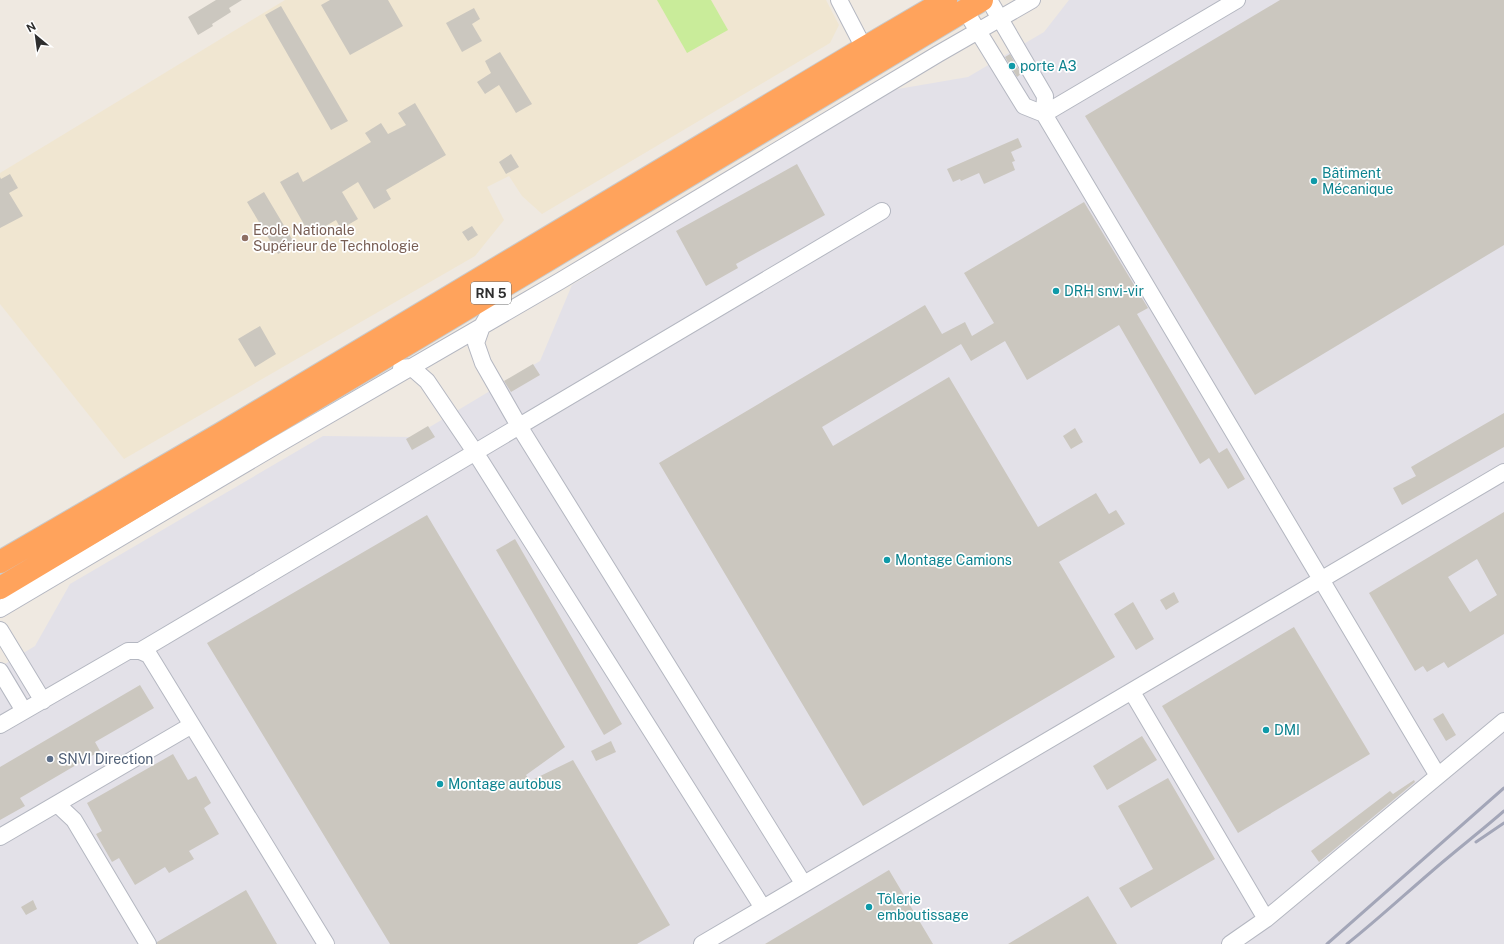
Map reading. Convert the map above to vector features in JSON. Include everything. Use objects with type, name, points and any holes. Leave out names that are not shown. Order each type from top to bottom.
[{"type":"highway","name":"RN 5","points":[[0,562],[236,424],[864,48],[964,4]]},
{"type":"highway","name":"RN 5","points":[[0,588],[507,284],[964,4]]},
{"type":"street","points":[[839,0],[864,48]]},
{"type":"street","points":[[989,0],[1045,96],[1044,114],[1438,776]]},
{"type":"street","points":[[0,609],[482,326],[1032,0]]},
{"type":"street","points":[[1044,114],[1237,0]]},
{"type":"street","points":[[964,4],[978,31],[1024,106],[1044,114]]},
{"type":"street","points":[[140,651],[882,211]]},
{"type":"street","points":[[507,284],[482,326],[476,343],[483,363],[519,426],[803,883]]},
{"type":"street","points":[[362,371],[411,367],[426,381],[475,452],[762,908]]},
{"type":"street","points":[[702,944],[803,883],[1132,692],[1504,472]]},
{"type":"street","points":[[0,630],[43,701]]},
{"type":"street","points":[[0,725],[128,651],[140,651],[149,655],[326,944]]},
{"type":"street","points":[[0,671],[24,711]]},
{"type":"street","points":[[1132,692],[1266,919]]},
{"type":"street","points":[[1230,944],[1266,919],[1504,721]]},
{"type":"street","points":[[0,837],[192,725]]},
{"type":"street","points":[[57,804],[74,820],[148,944]]},
{"type":"shaded area","name":"Ecole Nationale Supérieur de Technologie","points":[[285,0],[826,0],[839,25],[830,43],[542,214],[522,196],[509,176],[487,187],[504,220],[475,256],[124,459],[0,304],[0,173]]},
{"type":"shaded area","points":[[1069,0],[1504,0],[1504,944],[0,944],[0,667],[35,646],[70,584],[323,436],[413,437],[540,361],[572,285],[892,90],[968,77],[1044,32]]},
{"type":"green space","points":[[657,0],[711,0],[728,30],[687,53]]},
{"type":"building","points":[[216,0],[242,0],[229,8],[231,12],[198,35],[188,17]]},
{"type":"building","points":[[330,0],[388,0],[403,26],[350,55],[321,5]]},
{"type":"building","name":"Bâtiment Mécanique","points":[[1280,0],[1504,0],[1504,245],[1255,395],[1085,116]]},
{"type":"building","points":[[281,6],[348,121],[331,130],[265,15]]},
{"type":"building","points":[[474,8],[480,19],[472,24],[482,41],[462,52],[446,23]]},
{"type":"building","points":[[500,52],[532,104],[516,113],[499,85],[485,94],[477,82],[491,73],[485,61]]},
{"type":"building","points":[[1010,54],[1021,74],[1017,77],[1005,57]]},
{"type":"building","points":[[415,103],[446,155],[386,190],[391,199],[374,209],[358,182],[342,192],[358,219],[341,229],[336,220],[310,235],[280,182],[298,172],[303,182],[371,142],[365,133],[381,123],[388,134],[406,125],[398,113]]},
{"type":"building","points":[[1018,138],[1022,147],[1011,152],[1015,161],[1012,162],[1015,170],[984,184],[979,173],[961,181],[960,179],[953,182],[947,169]]},
{"type":"building","points":[[511,154],[519,167],[506,174],[499,162]]},
{"type":"building","points":[[797,164],[825,215],[736,264],[738,268],[706,286],[676,231]]},
{"type":"building","points":[[10,174],[18,188],[9,193],[23,216],[0,228],[0,177],[1,179]]},
{"type":"building","points":[[264,192],[295,244],[278,254],[247,202]]},
{"type":"building","name":"Montage Camions","points":[[1084,202],[1148,308],[1137,314],[1219,453],[1227,448],[1245,479],[1228,489],[1209,458],[1200,464],[1119,325],[1027,380],[1005,341],[971,361],[961,344],[822,427],[833,446],[949,377],[1038,527],[1096,493],[1109,514],[1116,510],[1125,524],[1059,562],[1115,657],[863,806],[659,463],[925,305],[942,334],[965,322],[972,336],[994,323],[964,273]]},
{"type":"building","points":[[472,226],[478,235],[468,241],[462,232]]},
{"type":"building","points":[[260,326],[276,354],[255,367],[238,339]]},
{"type":"building","points":[[533,364],[540,375],[511,392],[504,381]]},
{"type":"building","points":[[1504,413],[1504,447],[1402,505],[1393,488],[1416,476],[1411,467]]},
{"type":"building","points":[[428,426],[435,437],[412,450],[406,439]]},
{"type":"building","points":[[1075,428],[1083,442],[1071,449],[1063,436]]},
{"type":"building","points":[[1504,512],[1504,634],[1448,668],[1444,662],[1427,672],[1423,666],[1415,671],[1369,593]],"holes":[[[1477,559],[1497,595],[1470,612],[1448,577]]]},
{"type":"building","name":"Montage autobus","points":[[427,515],[565,747],[526,775],[530,781],[573,760],[670,925],[637,944],[390,944],[207,643]]},
{"type":"building","points":[[515,539],[622,724],[604,735],[496,550]]},
{"type":"building","points":[[1174,592],[1179,602],[1166,610],[1160,600]]},
{"type":"building","points":[[1133,602],[1154,639],[1136,650],[1114,614]]},
{"type":"building","name":"DMI","points":[[1294,627],[1370,754],[1238,833],[1162,706]]},
{"type":"building","name":"SNVI Direction","points":[[140,685],[154,708],[95,742],[100,751],[20,798],[25,806],[0,820],[0,767]]},
{"type":"building","points":[[1443,713],[1456,735],[1446,741],[1433,719]]},
{"type":"building","points":[[1142,736],[1157,760],[1107,790],[1093,766]]},
{"type":"building","points":[[611,741],[616,752],[596,761],[591,751]]},
{"type":"building","points":[[173,754],[188,780],[196,776],[211,803],[204,808],[219,834],[189,851],[194,859],[169,873],[165,867],[135,885],[119,858],[112,862],[96,834],[102,831],[87,803]]},
{"type":"building","points":[[1168,778],[1215,859],[1131,908],[1119,888],[1153,869],[1118,806]]},
{"type":"building","points":[[1414,780],[1415,782],[1319,862],[1311,851],[1390,791],[1393,794]]},
{"type":"building","name":"Tôlerie emboutissage","points":[[889,870],[933,944],[765,944]]},
{"type":"building","points":[[246,890],[277,944],[157,944],[157,942]]},
{"type":"building","points":[[1088,896],[1117,944],[1008,944]]},
{"type":"building","points":[[33,900],[37,909],[26,915],[21,907]]},
{"type":"railway","points":[[1327,944],[1504,788]]},
{"type":"railway","points":[[1347,944],[1504,811]]},
{"type":"railway","points":[[1476,842],[1504,823]]},
{"type":"place","name":"porte A3","points":[[1012,66]]},
{"type":"place","name":"Bâtiment Mécanique","points":[[1314,181]]},
{"type":"place","name":"Ecole Nationale Supérieur de Technologie","points":[[245,238]]},
{"type":"place","name":"DRH snvi-vir","points":[[1056,291]]},
{"type":"place","name":"Montage Camions","points":[[887,560]]},
{"type":"place","name":"DMI","points":[[1266,730]]},
{"type":"place","name":"SNVI Direction","points":[[50,759]]},
{"type":"place","name":"Montage autobus","points":[[440,784]]},
{"type":"place","name":"Tôlerie emboutissage","points":[[869,907]]}]
